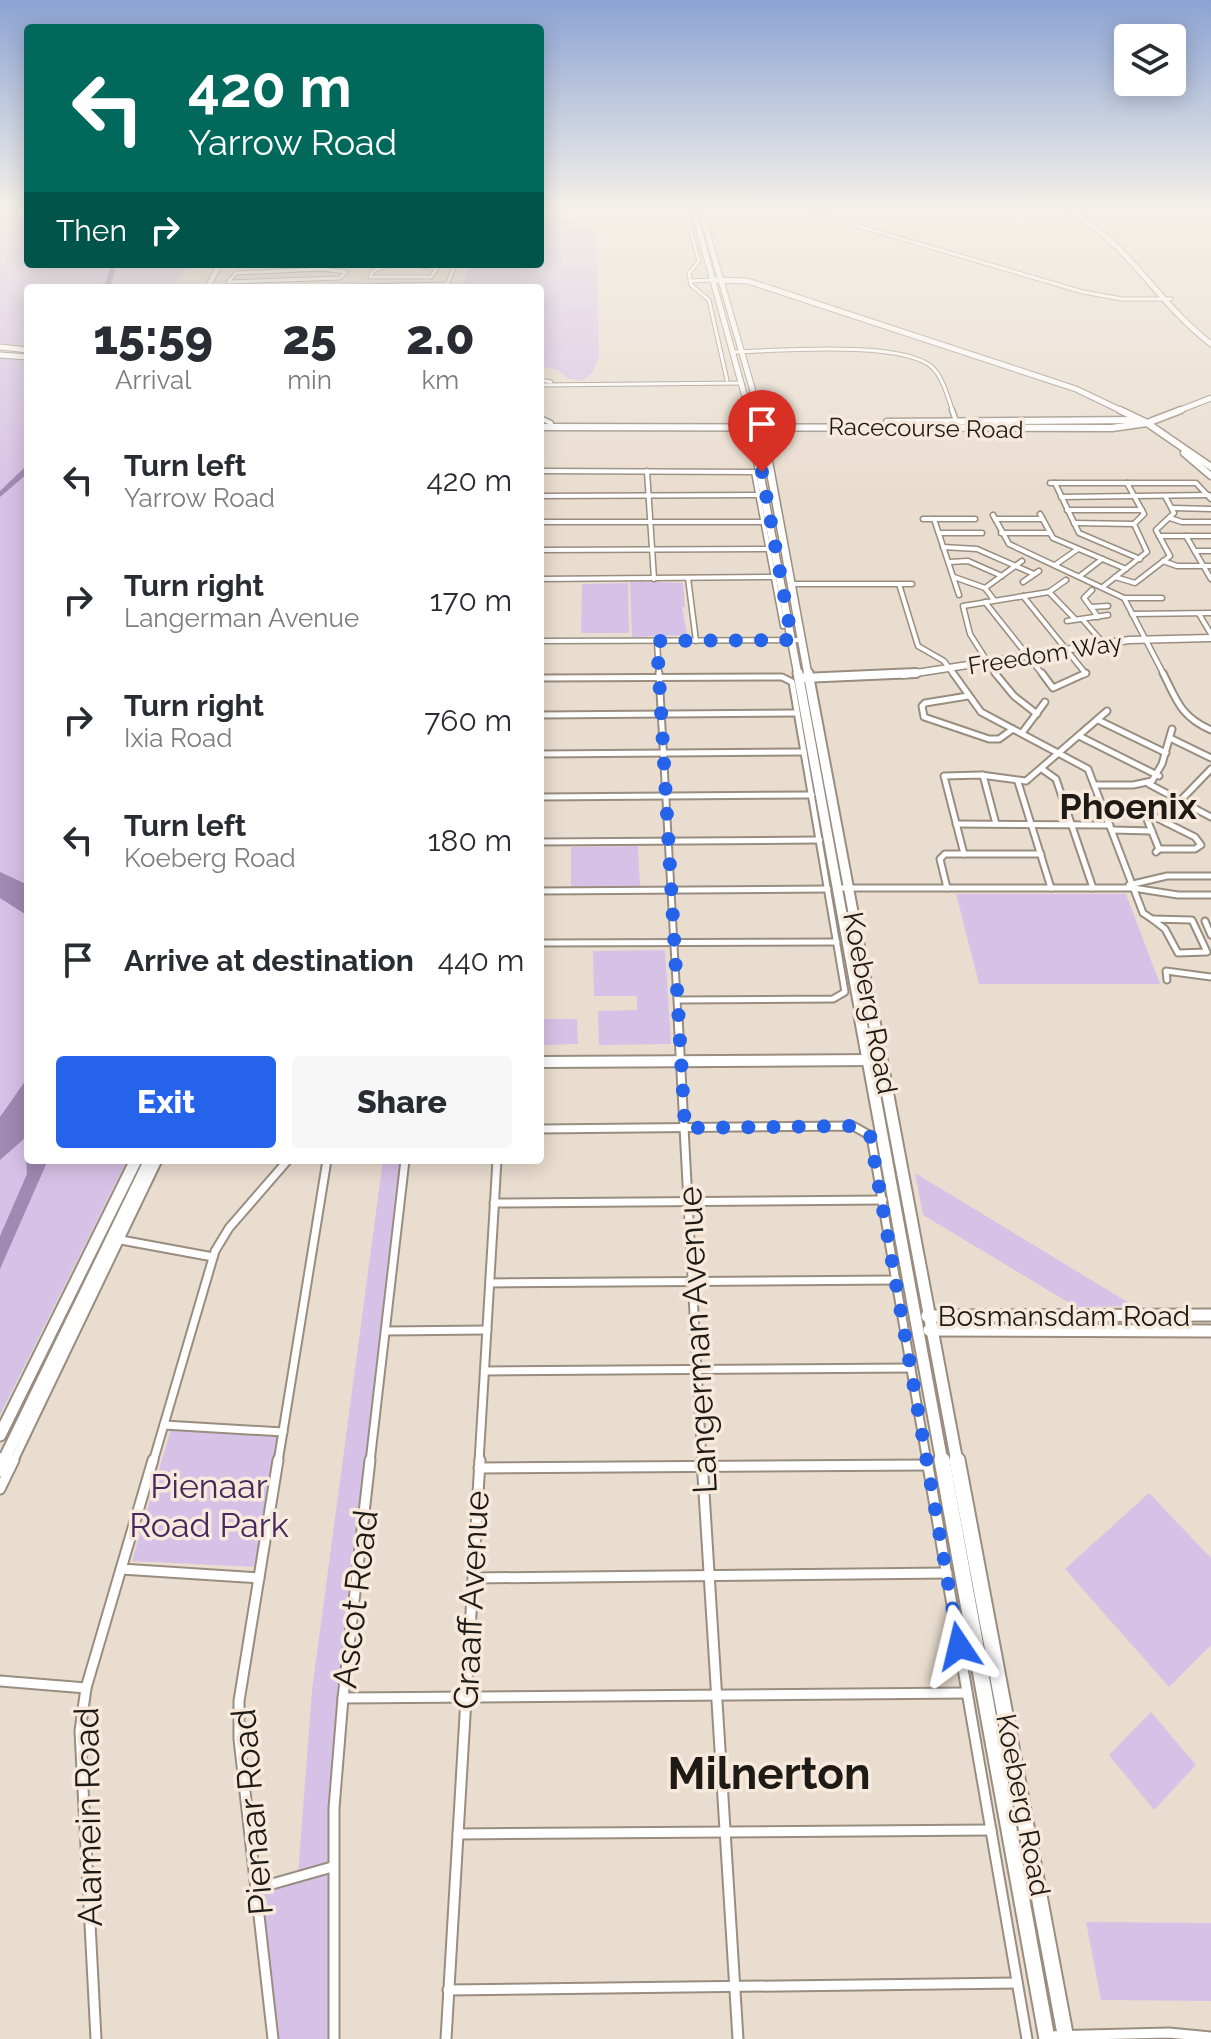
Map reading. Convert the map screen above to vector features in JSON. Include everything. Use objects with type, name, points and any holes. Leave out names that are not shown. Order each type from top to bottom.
[{"type":"main road","name":"Koeberg Road","points":[[718,303],[753,425],[797,640],[837,888],[934,1330],[1066,2037]]},
{"type":"main road","name":"Koeberg Road","points":[[728,303],[763,425],[791,584],[797,640]]},
{"type":"main road","points":[[807,303],[1052,380],[1122,410],[1211,467]]},
{"type":"main road","points":[[1171,303],[1190,327],[1211,342]]},
{"type":"main road","points":[[0,347],[24,353]]},
{"type":"main road","points":[[0,355],[24,353]]},
{"type":"main road","name":"Racecourse Road","points":[[544,423],[1103,429],[1141,421],[1211,398]]},
{"type":"main road","points":[[1141,421],[1211,476]]},
{"type":"main road","name":"Racecourse Road","points":[[544,423],[753,425]]},
{"type":"main road","name":"Freedom Way","points":[[803,677],[879,676],[1145,639],[1211,636]]},
{"type":"main road","name":"Koeberg Road","points":[[874,1060],[919,1330],[1046,2038]]},
{"type":"main road","points":[[544,1062],[874,1060]]},
{"type":"main road","points":[[0,1435],[134,1164]]},
{"type":"main road","points":[[0,1469],[148,1164]]},
{"type":"main road","name":"Bosmansdam Road","points":[[917,1316],[1211,1315]]},
{"type":"main road","name":"Bosmansdam Road","points":[[919,1330],[1211,1331]]},
{"type":"street","points":[[710,303],[727,380]]},
{"type":"street","points":[[733,352],[875,352],[914,359],[934,368],[958,426]]},
{"type":"street","points":[[544,384],[551,382]]},
{"type":"street","points":[[544,385],[742,383]]},
{"type":"street","points":[[544,471],[752,471],[756,474],[783,626]]},
{"type":"street","points":[[647,471],[654,579]]},
{"type":"street","points":[[1140,559],[1081,534],[1052,483],[1196,483],[1210,497]]},
{"type":"street","points":[[1074,523],[1134,524],[1144,516],[1127,483]]},
{"type":"street","points":[[544,496],[759,495]]},
{"type":"street","points":[[1115,577],[1135,583],[1170,555],[1157,529],[1174,513],[1165,496]]},
{"type":"street","points":[[1061,497],[1210,497]]},
{"type":"street","points":[[1173,508],[1211,509]]},
{"type":"street","points":[[1067,510],[1142,510]]},
{"type":"street","points":[[1126,569],[1053,538],[1041,517],[994,517],[1009,544],[1124,598],[1162,598]]},
{"type":"street","points":[[1170,518],[1185,522],[1211,522]]},
{"type":"street","points":[[923,519],[975,519]]},
{"type":"street","points":[[934,519],[959,595]]},
{"type":"street","points":[[544,522],[764,522]]},
{"type":"street","points":[[1104,586],[1140,559],[1147,550],[1134,524]]},
{"type":"street","points":[[939,533],[982,533]]},
{"type":"street","points":[[1001,533],[1049,533]]},
{"type":"street","points":[[1159,536],[1211,536]]},
{"type":"street","points":[[1186,536],[1211,579]]},
{"type":"street","points":[[1107,545],[1115,539]]},
{"type":"street","points":[[943,547],[973,548],[1036,572],[1023,582]]},
{"type":"street","points":[[544,550],[768,549]]},
{"type":"street","points":[[1055,565],[1078,549]]},
{"type":"street","points":[[1195,551],[1211,551]]},
{"type":"street","points":[[1080,576],[1102,559]]},
{"type":"street","points":[[949,562],[968,561],[1002,576]]},
{"type":"street","points":[[985,588],[1022,561]]},
{"type":"street","points":[[1163,561],[1177,566],[1211,566]]},
{"type":"street","points":[[544,579],[773,577]]},
{"type":"street","points":[[954,577],[985,588],[994,600]]},
{"type":"street","points":[[688,578],[696,641]]},
{"type":"street","points":[[1037,714],[1018,701],[974,642],[963,606],[1049,592],[1066,580]]},
{"type":"street","points":[[791,584],[912,584]]},
{"type":"street","points":[[899,584],[918,646],[940,658],[981,712],[1088,769],[1142,911],[1150,919],[1165,929],[1178,953],[1207,952],[1192,920],[1150,919]]},
{"type":"street","points":[[1092,590],[1084,598],[1098,617]]},
{"type":"street","points":[[1049,592],[1075,619]]},
{"type":"street","points":[[985,602],[1053,688],[1086,674],[1023,596]]},
{"type":"street","points":[[1124,598],[1182,711],[1193,722],[1211,730]]},
{"type":"street","points":[[1091,607],[1108,606]]},
{"type":"street","points":[[1132,614],[1211,613]]},
{"type":"street","points":[[1199,614],[1211,636]]},
{"type":"street","points":[[1067,621],[1108,615]]},
{"type":"street","points":[[1083,620],[1104,644]]},
{"type":"street","points":[[544,641],[797,640]]},
{"type":"street","name":"Langerman Avenue","points":[[657,641],[705,1467],[715,1696],[738,2039]]},
{"type":"street","points":[[544,678],[788,678],[792,682],[820,840],[837,888],[837,942],[845,989],[842,996],[833,999],[678,1000]]},
{"type":"street","points":[[968,696],[925,703],[922,706],[924,717],[989,739],[999,739],[1013,729]]},
{"type":"street","points":[[1022,733],[1045,702]]},
{"type":"street","points":[[964,854],[943,779],[948,775],[983,775],[1018,782],[1029,779],[1107,711]]},
{"type":"street","points":[[544,715],[797,713]]},
{"type":"street","points":[[1098,720],[1166,753]]},
{"type":"street","points":[[1149,784],[1159,776],[1172,729]]},
{"type":"street","points":[[1079,736],[1159,776]]},
{"type":"street","points":[[1170,738],[1211,758]]},
{"type":"street","points":[[544,754],[804,752]]},
{"type":"street","points":[[1042,769],[1056,779],[1093,888]]},
{"type":"street","points":[[1167,823],[1211,769]]},
{"type":"street","points":[[983,775],[996,824]]},
{"type":"street","points":[[1018,782],[1051,888]]},
{"type":"street","points":[[1096,785],[1149,784],[1211,817]]},
{"type":"street","points":[[544,797],[812,795]]},
{"type":"street","points":[[1142,809],[1167,823],[1195,837],[1201,845],[1195,849],[1158,850],[1142,809]]},
{"type":"street","points":[[956,824],[1071,824],[1152,831]]},
{"type":"street","points":[[544,842],[820,840]]},
{"type":"street","points":[[947,888],[941,857],[947,854],[1041,854]]},
{"type":"street","points":[[544,891],[1122,888],[1167,876],[1211,876]]},
{"type":"street","points":[[1132,886],[1178,895],[1211,895]]},
{"type":"street","points":[[1205,921],[1210,931]]},
{"type":"street","points":[[544,943],[837,942]]},
{"type":"street","points":[[1167,980],[1166,971],[1211,977]]},
{"type":"street","points":[[544,1129],[855,1126],[866,1130],[872,1139],[1027,2039]]},
{"type":"street","points":[[0,1489],[156,1164]]},
{"type":"street","name":"Alamein Road","points":[[96,2039],[80,1731],[86,1688],[213,1257],[224,1234],[285,1164]]},
{"type":"street","name":"Pienaar Road","points":[[273,2039],[238,1719],[326,1164]]},
{"type":"street","name":"Ascot Road","points":[[334,2039],[332,1867],[343,1698],[405,1164]]},
{"type":"street","name":"Graaff Avenue","points":[[446,2039],[497,1164]]},
{"type":"street","points":[[494,1203],[883,1200]]},
{"type":"street","points":[[121,1240],[213,1257]]},
{"type":"street","points":[[490,1283],[896,1280]]},
{"type":"street","points":[[386,1331],[487,1330]]},
{"type":"street","points":[[485,1371],[911,1368]]},
{"type":"street","points":[[164,1425],[283,1432]]},
{"type":"street","points":[[479,1468],[928,1465]]},
{"type":"street","points":[[121,1569],[259,1578]]},
{"type":"street","points":[[474,1578],[947,1573]]},
{"type":"street","points":[[0,1681],[86,1688]]},
{"type":"street","points":[[343,1698],[967,1693]]},
{"type":"street","points":[[458,1834],[991,1830]]},
{"type":"street","points":[[258,1888],[332,1867]]},
{"type":"street","points":[[448,1990],[1017,1983]]},
{"type":"street","points":[[1046,2038],[1211,2037]]},
{"type":"green space","points":[[0,303],[24,303],[24,346],[0,343]]},
{"type":"green space","points":[[544,303],[598,303],[599,358],[592,373],[582,381],[567,378],[558,370],[544,367]]},
{"type":"green space","points":[[0,358],[24,359],[24,1164],[125,1164],[0,1415]]},
{"type":"green space","points":[[630,581],[683,583],[685,607],[682,607],[687,635],[632,637]]},
{"type":"green space","points":[[628,583],[629,633],[581,633],[582,584]]},
{"type":"green space","points":[[638,846],[640,887],[571,888],[571,847]]},
{"type":"green space","points":[[956,894],[1126,894],[1160,984],[979,984]]},
{"type":"green space","points":[[665,950],[671,1044],[599,1045],[598,1011],[637,1010],[637,996],[594,996],[593,951]]},
{"type":"green space","points":[[544,1019],[577,1019],[578,1044],[544,1045]]},
{"type":"green space","points":[[382,1164],[405,1164],[334,1808],[334,2039],[273,2039],[258,1888],[298,1875],[312,1690]]},
{"type":"green space","points":[[915,1173],[1135,1306],[1076,1307],[923,1215]]},
{"type":"green space","name":"Pienaar Road Park","points":[[171,1429],[278,1434],[257,1567],[132,1561]]},
{"type":"green space","points":[[1149,1493],[1211,1558],[1211,1645],[1169,1687],[1065,1569]]},
{"type":"green space","points":[[1151,1712],[1196,1765],[1154,1810],[1109,1755]]},
{"type":"green space","points":[[1086,1922],[1211,1923],[1211,2001],[1101,2000]]},
{"type":"shaded area","points":[[0,872],[24,883],[24,913],[0,898]]},
{"type":"shaded area","points":[[24,1083],[24,1139],[0,1160],[0,1117]]},
{"type":"shaded area","points":[[26,1164],[46,1164],[0,1269],[0,1236],[27,1174]]},
{"type":"waterway","points":[[0,495],[24,473]]},
{"type":"district","name":"Phoenix","points":[[1128,806]]},
{"type":"district","name":"Milnerton","points":[[769,1773]]},
{"type":"route","points":[[762,472],[792,640],[657,641],[685,1128],[855,1126],[870,1135],[959,1646]]}]
